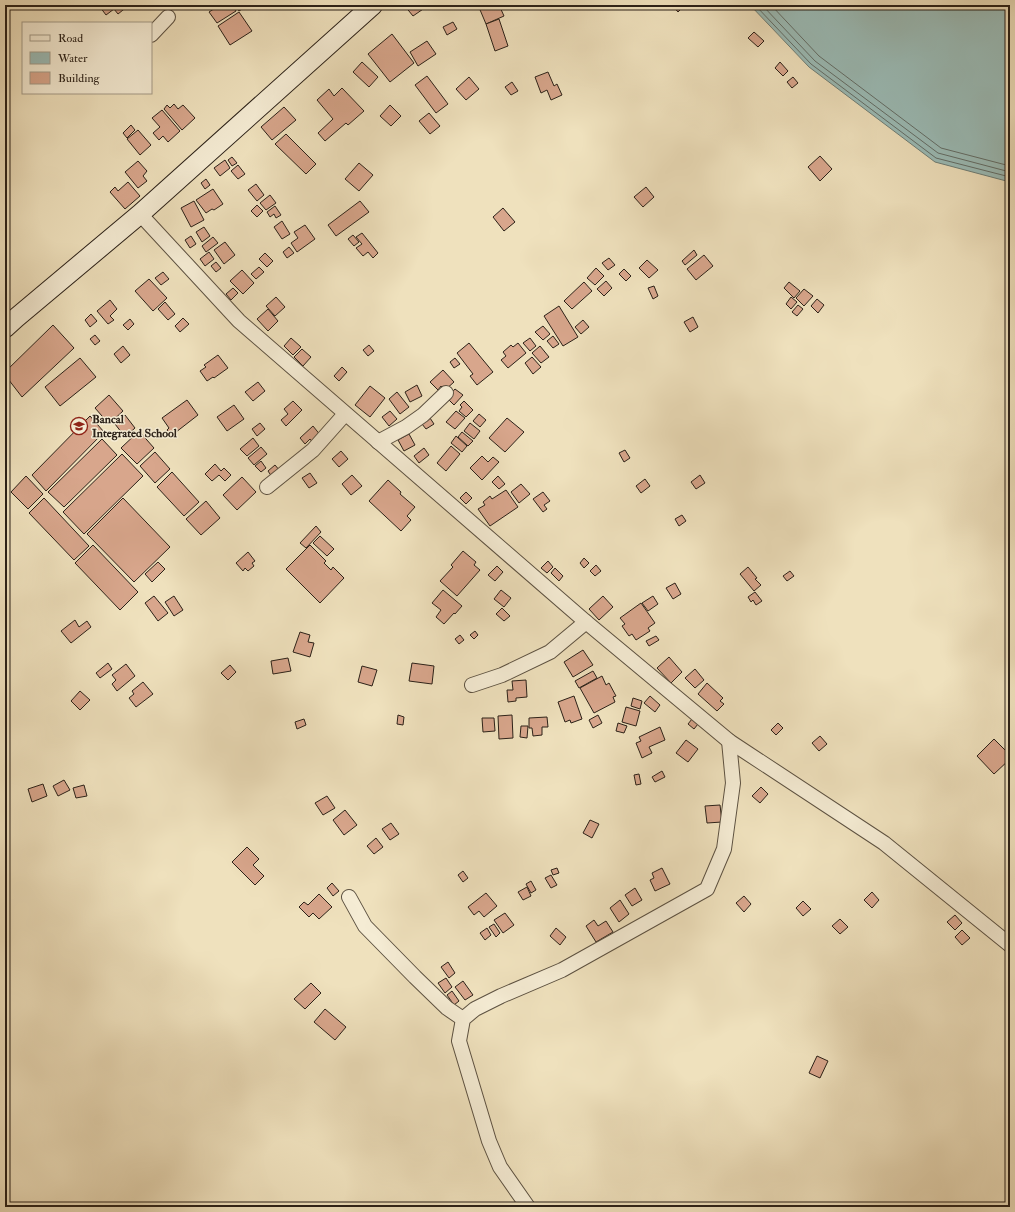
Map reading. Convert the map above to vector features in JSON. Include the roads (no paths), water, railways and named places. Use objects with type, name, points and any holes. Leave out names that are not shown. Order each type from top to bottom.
[{"type":"main road","points":[[5,328],[140,214],[373,5]]},
{"type":"street","points":[[152,33],[168,17]]},
{"type":"street","points":[[140,214],[239,322],[586,622],[729,741],[884,843],[1010,945]]},
{"type":"street","points":[[378,442],[423,415],[446,393]]},
{"type":"street","points":[[267,487],[313,450],[344,414]]},
{"type":"street","points":[[472,685],[502,675],[550,652],[586,622]]},
{"type":"street","points":[[528,1207],[500,1167],[489,1141],[459,1041],[463,1019],[475,1009],[501,996],[562,970],[707,889],[724,849],[733,783],[729,741]]},
{"type":"street","points":[[349,897],[365,926],[415,977],[448,1008],[463,1019]]},
{"type":"water","points":[[750,5],[1010,5],[1010,182],[935,162],[809,67]]},
{"type":"place","name":"Bancal Integrated School","points":[[79,426]]}]
